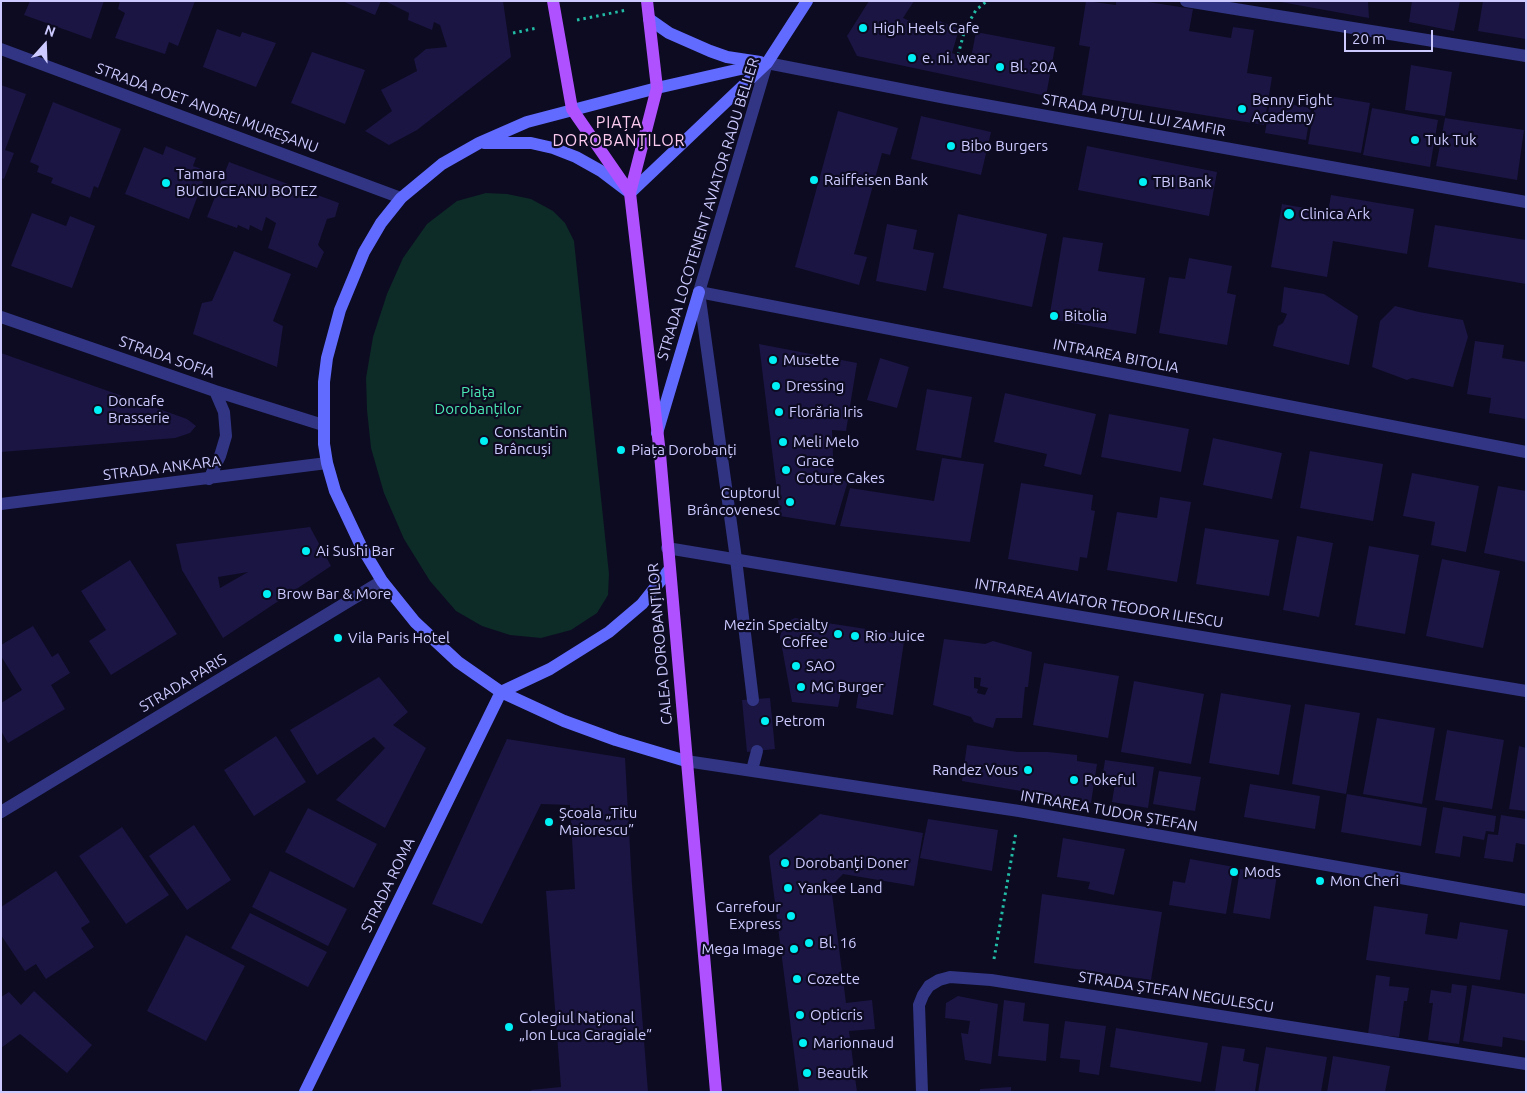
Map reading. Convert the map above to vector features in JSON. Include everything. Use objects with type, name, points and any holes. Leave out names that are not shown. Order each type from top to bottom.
[{"type":"main road","name":"CALEA DOROBANȚILOR","points":[[553,1],[572,109],[630,193]]},
{"type":"main road","name":"CALEA DOROBANȚILOR","points":[[647,9],[656,88],[630,193],[668,548],[716,1092]]},
{"type":"street","name":"STRADA LOCOTENENT AVIATOR RADU BELLER","points":[[657,434],[767,63],[807,1]]},
{"type":"street","points":[[1186,1],[1526,56]]},
{"type":"street","points":[[647,9],[669,33],[727,57],[767,63]]},
{"type":"street","name":"STRADA POET ANDREI MUREȘANU","points":[[1,49],[401,198]]},
{"type":"street","points":[[686,760],[616,740],[564,721],[501,692],[458,662],[414,622],[382,581],[346,516],[335,491],[327,463],[323,425],[327,358],[340,310],[364,252],[381,223],[401,198],[442,164],[479,143],[527,122],[656,88],[767,63]]},
{"type":"street","points":[[479,143],[531,144],[553,148],[592,166],[630,193],[767,63]]},
{"type":"street","name":"STRADA PUȚUL LUI ZAMFIR","points":[[767,63],[1526,202]]},
{"type":"street","points":[[699,292],[736,560],[753,700]]},
{"type":"street","name":"INTRAREA BITOLIA","points":[[699,292],[1526,452]]},
{"type":"street","name":"STRADA SOFIA","points":[[1,318],[215,391],[323,425]]},
{"type":"street","points":[[209,479],[220,456],[226,436],[224,412],[215,391]]},
{"type":"street","name":"STRADA ANKARA","points":[[1,504],[327,463]]},
{"type":"street","name":"INTRAREA AVIATOR TEODOR ILIESCU","points":[[668,548],[1526,691]]},
{"type":"street","points":[[501,692],[550,669],[609,632],[642,604],[669,570]]},
{"type":"street","name":"STRADA PARIS","points":[[1,812],[382,581]]},
{"type":"street","name":"STRADA ROMA","points":[[305,1092],[501,692]]},
{"type":"street","points":[[752,770],[757,751]]},
{"type":"street","name":"INTRAREA TUDOR ȘTEFAN","points":[[686,760],[1019,811],[1526,900]]},
{"type":"street","name":"STRADA ȘTEFAN NEGULESCU","points":[[922,1092],[920,1005],[923,994],[929,986],[939,980],[950,977],[991,980],[1526,1064]]},
{"type":"path","points":[[958,55],[965,29],[976,10],[987,1]]},
{"type":"path","points":[[513,33],[647,9]]},
{"type":"path","points":[[991,980],[1019,811]]},
{"type":"green space","name":"Piața Dorobanților","points":[[486,193],[507,194],[531,199],[553,211],[565,223],[574,241],[609,574],[608,595],[597,613],[571,630],[541,638],[510,635],[482,626],[456,611],[430,581],[404,539],[384,493],[371,448],[366,378],[373,337],[387,294],[403,258],[427,224],[457,201]]},
{"type":"building","points":[[30,1],[104,1],[91,39],[24,15]]},
{"type":"building","points":[[120,1],[195,1],[178,46],[169,42],[165,54],[115,38],[125,13],[118,9]]},
{"type":"building","points":[[342,1],[381,1],[375,15]]},
{"type":"building","points":[[385,1],[503,1],[511,57],[417,130],[389,145],[365,131],[392,111],[381,90],[417,71],[414,59],[426,49],[447,47],[440,25],[434,22],[432,30],[408,20],[409,13]]},
{"type":"building","points":[[869,1],[914,1],[903,18],[929,30],[935,19],[959,29],[952,53],[958,55],[971,58],[976,32],[1055,47],[1046,96],[857,56],[847,36]]},
{"type":"building","points":[[1086,1],[1116,5],[1116,1],[1142,1],[1193,9],[1189,31],[1231,38],[1233,27],[1254,30],[1247,73],[1272,77],[1264,125],[1082,95],[1090,47],[1079,45]]},
{"type":"building","points":[[1368,1],[1369,18],[1281,2]]},
{"type":"building","points":[[1412,1],[1460,1],[1454,31],[1409,22]]},
{"type":"building","points":[[1483,1],[1526,1],[1526,39],[1478,31]]},
{"type":"building","points":[[217,29],[240,37],[242,32],[276,43],[256,87],[203,67]]},
{"type":"building","points":[[312,52],[365,70],[345,124],[291,103]]},
{"type":"building","points":[[1411,65],[1452,72],[1445,116],[1405,110]]},
{"type":"building","points":[[1,85],[26,94],[5,150],[14,153],[4,179],[1,178]]},
{"type":"building","points":[[1317,94],[1370,103],[1361,153],[1308,144]]},
{"type":"building","points":[[1270,101],[1311,108],[1306,140],[1265,133]]},
{"type":"building","points":[[53,102],[121,129],[98,188],[94,186],[90,198],[51,183],[53,178],[37,172],[39,166],[30,162]]},
{"type":"building","points":[[1372,108],[1438,120],[1430,167],[1363,155]]},
{"type":"building","points":[[838,111],[898,128],[890,155],[882,153],[854,254],[867,257],[859,285],[795,267]]},
{"type":"building","name":"Bibo Burgers","points":[[921,116],[991,132],[981,175],[911,159]]},
{"type":"building","points":[[1445,118],[1524,130],[1517,180],[1436,166]]},
{"type":"building","name":"Tamara BUCIUCEANU BOTEZ","points":[[166,146],[196,158],[193,166],[207,171],[189,219],[125,194],[144,147],[163,155]]},
{"type":"building","points":[[1087,146],[1217,172],[1209,216],[1078,190]]},
{"type":"building","points":[[229,162],[339,203],[335,217],[327,219],[318,245],[324,252],[317,268],[268,248],[276,223],[266,217],[262,231],[250,225],[249,230],[238,225],[237,228],[207,217]]},
{"type":"building","points":[[1331,195],[1414,209],[1407,254],[1333,241],[1327,277],[1271,267],[1282,204],[1328,212]]},
{"type":"building","points":[[32,213],[66,226],[70,216],[95,226],[72,288],[11,266]]},
{"type":"building","points":[[958,214],[1047,234],[1032,307],[943,288]]},
{"type":"building","points":[[887,224],[917,230],[913,249],[934,253],[926,291],[876,281]]},
{"type":"building","points":[[1435,225],[1526,240],[1526,284],[1428,267]]},
{"type":"building","points":[[1063,237],[1103,243],[1098,271],[1145,278],[1136,334],[1049,319]]},
{"type":"building","points":[[234,251],[291,274],[273,321],[283,326],[277,367],[193,334],[202,303],[212,301]]},
{"type":"building","points":[[1189,258],[1232,266],[1227,293],[1236,295],[1227,345],[1159,333],[1169,277],[1185,279]]},
{"type":"building","points":[[1284,287],[1324,294],[1358,316],[1349,365],[1273,346],[1278,326],[1283,323],[1287,314],[1281,312]]},
{"type":"building","points":[[1395,306],[1463,320],[1468,337],[1453,387],[1412,378],[1407,380],[1372,367],[1380,321]]},
{"type":"building","points":[[1475,341],[1504,345],[1502,358],[1526,362],[1526,419],[1489,413],[1491,398],[1467,394]]},
{"type":"building","points":[[759,344],[857,363],[846,431],[832,430],[834,480],[848,481],[835,525],[780,516]]},
{"type":"building","points":[[1,353],[187,419],[196,426],[190,433],[175,438],[1,452]]},
{"type":"building","points":[[880,358],[909,367],[897,408],[867,400]]},
{"type":"building","points":[[927,389],[972,397],[961,458],[916,450]]},
{"type":"building","points":[[1005,393],[1096,414],[1081,475],[1044,466],[1047,454],[994,442]]},
{"type":"building","points":[[1109,414],[1189,429],[1181,472],[1101,457]]},
{"type":"building","points":[[1213,438],[1282,453],[1272,499],[1203,485]]},
{"type":"building","points":[[1310,451],[1383,464],[1373,521],[1300,508]]},
{"type":"building","points":[[942,458],[984,464],[970,542],[840,526],[850,488],[934,501]]},
{"type":"building","points":[[1412,473],[1479,486],[1466,552],[1431,545],[1435,522],[1403,516]]},
{"type":"building","points":[[1021,483],[1093,495],[1091,510],[1095,511],[1087,558],[1080,557],[1078,571],[1008,559]]},
{"type":"building","points":[[1498,486],[1526,491],[1526,562],[1484,553]]},
{"type":"building","points":[[1160,497],[1191,502],[1177,582],[1107,570],[1117,512],[1157,518]]},
{"type":"building","points":[[310,527],[331,566],[223,638],[182,570],[176,544]],"holes":[[[248,572],[220,588],[218,577]]]},
{"type":"building","points":[[1205,528],[1279,540],[1269,596],[1196,584]]},
{"type":"building","points":[[1297,536],[1333,543],[1319,617],[1283,610]]},
{"type":"building","points":[[1369,546],[1419,555],[1405,634],[1355,625]]},
{"type":"building","points":[[1442,559],[1500,571],[1483,648],[1426,636]]},
{"type":"building","points":[[130,560],[177,634],[111,675],[89,641],[106,630],[81,591]]},
{"type":"building","points":[[795,618],[905,635],[893,715],[856,708],[859,689],[842,688],[838,707],[792,702],[780,637],[784,623]]},
{"type":"building","points":[[33,626],[52,657],[58,653],[70,673],[51,685],[65,709],[8,743],[1,731],[1,703],[22,690],[1,656],[1,645]]},
{"type":"building","points":[[944,639],[985,644],[993,641],[1032,652],[1028,687],[1025,687],[1022,718],[996,718],[993,728],[974,722],[971,717],[933,705]],"holes":[[[974,677],[981,678],[980,686],[988,688],[985,695],[977,693],[978,689],[974,688]]]},
{"type":"building","points":[[1044,663],[1119,676],[1108,738],[1033,725]]},
{"type":"building","points":[[379,677],[408,712],[393,725],[426,748],[385,828],[336,800],[385,748],[374,737],[317,775],[290,730]]},
{"type":"building","points":[[1134,681],[1204,694],[1191,764],[1121,752]]},
{"type":"building","points":[[1221,693],[1291,705],[1279,775],[1209,763]]},
{"type":"building","points":[[770,698],[775,749],[747,752],[742,700]]},
{"type":"building","points":[[1305,704],[1360,713],[1346,794],[1292,784]]},
{"type":"building","points":[[1377,718],[1435,728],[1422,804],[1363,794]]},
{"type":"building","points":[[1447,730],[1504,740],[1492,809],[1435,800]]},
{"type":"building","points":[[276,736],[306,782],[254,816],[224,770]]},
{"type":"building","points":[[507,739],[625,758],[632,885],[648,1092],[532,1092],[531,1090],[561,1087],[546,891],[575,889],[570,805],[541,804],[482,924],[432,904]]},
{"type":"building","points":[[967,745],[1018,752],[1048,752],[1077,755],[1077,761],[1097,764],[1091,803],[962,781]]},
{"type":"building","points":[[1519,746],[1526,748],[1526,811],[1509,809]]},
{"type":"building","points":[[1105,760],[1154,767],[1148,808],[1112,802],[1115,783],[1102,780]]},
{"type":"building","points":[[1159,771],[1201,777],[1195,811],[1153,804]]},
{"type":"building","points":[[1250,784],[1320,796],[1315,829],[1244,817]]},
{"type":"building","points":[[1347,794],[1427,808],[1421,846],[1341,832]]},
{"type":"building","points":[[1443,807],[1496,816],[1494,832],[1486,831],[1484,840],[1463,836],[1460,857],[1435,853]]},
{"type":"building","points":[[308,808],[377,844],[354,888],[285,852]]},
{"type":"building","name":"Bl. 16","points":[[820,814],[923,833],[914,886],[843,874],[831,886],[846,1003],[872,1000],[875,1029],[849,1031],[857,1092],[799,1092],[769,856]]},
{"type":"building","points":[[1501,815],[1526,819],[1526,845],[1516,843],[1513,862],[1484,858],[1488,834],[1498,835]]},
{"type":"building","points":[[928,819],[998,830],[992,871],[920,858]]},
{"type":"building","points":[[194,825],[231,880],[187,910],[149,856]]},
{"type":"building","points":[[122,827],[169,895],[126,924],[79,856]]},
{"type":"building","points":[[1063,838],[1125,849],[1114,895],[1088,889],[1090,882],[1057,877]]},
{"type":"building","points":[[1190,859],[1234,867],[1226,914],[1169,905],[1173,881],[1185,883]]},
{"type":"building","points":[[1240,869],[1277,875],[1270,919],[1233,913]]},
{"type":"building","points":[[56,871],[90,922],[81,928],[94,947],[46,979],[36,964],[25,971],[1,935],[1,907]]},
{"type":"building","points":[[270,871],[347,909],[328,946],[252,907]]},
{"type":"building","points":[[1042,894],[1162,912],[1151,980],[1034,963]]},
{"type":"building","points":[[1374,906],[1428,914],[1425,934],[1457,939],[1460,922],[1508,930],[1500,980],[1366,960]]},
{"type":"building","points":[[250,913],[327,952],[308,987],[231,948]]},
{"type":"building","points":[[186,935],[245,966],[206,1041],[147,1011]]},
{"type":"building","points":[[1376,975],[1390,977],[1389,986],[1409,988],[1407,1001],[1404,1001],[1399,1037],[1368,1034]]},
{"type":"building","points":[[1452,984],[1467,986],[1459,1044],[1428,1040],[1433,1003],[1429,1003],[1431,990],[1451,993]]},
{"type":"building","points":[[1472,985],[1526,994],[1526,1041],[1503,1037],[1502,1047],[1463,1041]]},
{"type":"building","points":[[34,991],[92,1045],[67,1073],[20,1034],[1,1048],[1,997],[9,992],[21,1005]]},
{"type":"building","points":[[958,996],[998,1004],[991,1064],[965,1060],[961,1033],[968,1034],[970,1021],[945,1018],[946,1003]]},
{"type":"building","points":[[1004,1000],[1025,1003],[1023,1021],[1049,1024],[1046,1061],[998,1056]]},
{"type":"building","points":[[1065,1021],[1106,1026],[1099,1075],[1079,1072],[1080,1060],[1060,1058]]},
{"type":"building","points":[[1116,1028],[1208,1043],[1201,1082],[1110,1067]]},
{"type":"building","points":[[1222,1046],[1245,1049],[1243,1061],[1259,1064],[1255,1092],[1215,1092]]},
{"type":"building","points":[[1266,1047],[1327,1057],[1321,1092],[1258,1092]]},
{"type":"building","points":[[1333,1056],[1390,1066],[1385,1092],[1327,1092]]},
{"type":"building","points":[[1011,1087],[1011,1092],[980,1092],[980,1089]]},
{"type":"place","name":"High Heels Cafe","points":[[863,28]]},
{"type":"place","name":"e. ni. wear","points":[[912,58]]},
{"type":"place","name":"Bl. 20A","points":[[1000,67]]},
{"type":"place","name":"Benny Fight Academy","points":[[1242,109]]},
{"type":"place","name":"Tuk Tuk","points":[[1415,140]]},
{"type":"place","name":"Bibo Burgers","points":[[951,146]]},
{"type":"place","name":"Raiffeisen Bank","points":[[814,180]]},
{"type":"place","name":"TBI Bank","points":[[1143,182]]},
{"type":"place","name":"Tamara BUCIUCEANU BOTEZ","points":[[166,183]]},
{"type":"place","name":"Clinica Ark","points":[[1289,214]]},
{"type":"place","name":"Bitolia","points":[[1054,316]]},
{"type":"place","name":"Musette","points":[[773,360]]},
{"type":"place","name":"Dressing","points":[[776,386]]},
{"type":"place","name":"Doncafe Brasserie","points":[[98,410]]},
{"type":"place","name":"Florăria Iris","points":[[779,412]]},
{"type":"place","name":"Constantin Brâncuși","points":[[484,441]]},
{"type":"place","name":"Meli Melo","points":[[783,442]]},
{"type":"place","name":"Piața Dorobanți","points":[[621,450]]},
{"type":"place","name":"Grace Coture Cakes","points":[[786,470]]},
{"type":"place","name":"Cuptorul Brâncovenesc","points":[[790,502]]},
{"type":"place","name":"Ai Sushi Bar","points":[[306,551]]},
{"type":"place","name":"Brow Bar & More","points":[[267,594]]},
{"type":"place","name":"Mezin Specialty Coffee","points":[[838,634]]},
{"type":"place","name":"Rio Juice","points":[[855,636]]},
{"type":"place","name":"Vila Paris Hotel","points":[[338,638]]},
{"type":"place","name":"SAO","points":[[796,666]]},
{"type":"place","name":"MG Burger","points":[[801,687]]},
{"type":"place","name":"Petrom","points":[[765,721]]},
{"type":"place","name":"Randez Vous","points":[[1028,770]]},
{"type":"place","name":"Pokeful","points":[[1074,780]]},
{"type":"place","name":"Școala „Titu Maiorescu”","points":[[549,822]]},
{"type":"place","name":"Dorobanți Doner","points":[[785,863]]},
{"type":"place","name":"Mods","points":[[1234,872]]},
{"type":"place","name":"Mon Cheri","points":[[1320,881]]},
{"type":"place","name":"Yankee Land","points":[[788,888]]},
{"type":"place","name":"Carrefour Express","points":[[791,916]]},
{"type":"place","name":"Bl. 16","points":[[809,943]]},
{"type":"place","name":"Mega Image","points":[[794,949]]},
{"type":"place","name":"Cozette","points":[[797,979]]},
{"type":"place","name":"Opticris","points":[[800,1015]]},
{"type":"place","name":"Colegiul Național „Ion Luca Caragiale”","points":[[509,1027]]},
{"type":"place","name":"Marionnaud","points":[[803,1043]]},
{"type":"place","name":"Beautik","points":[[807,1073]]},
{"type":"district","name":"PIAȚA DOROBANȚILOR","points":[[619,132]]}]
